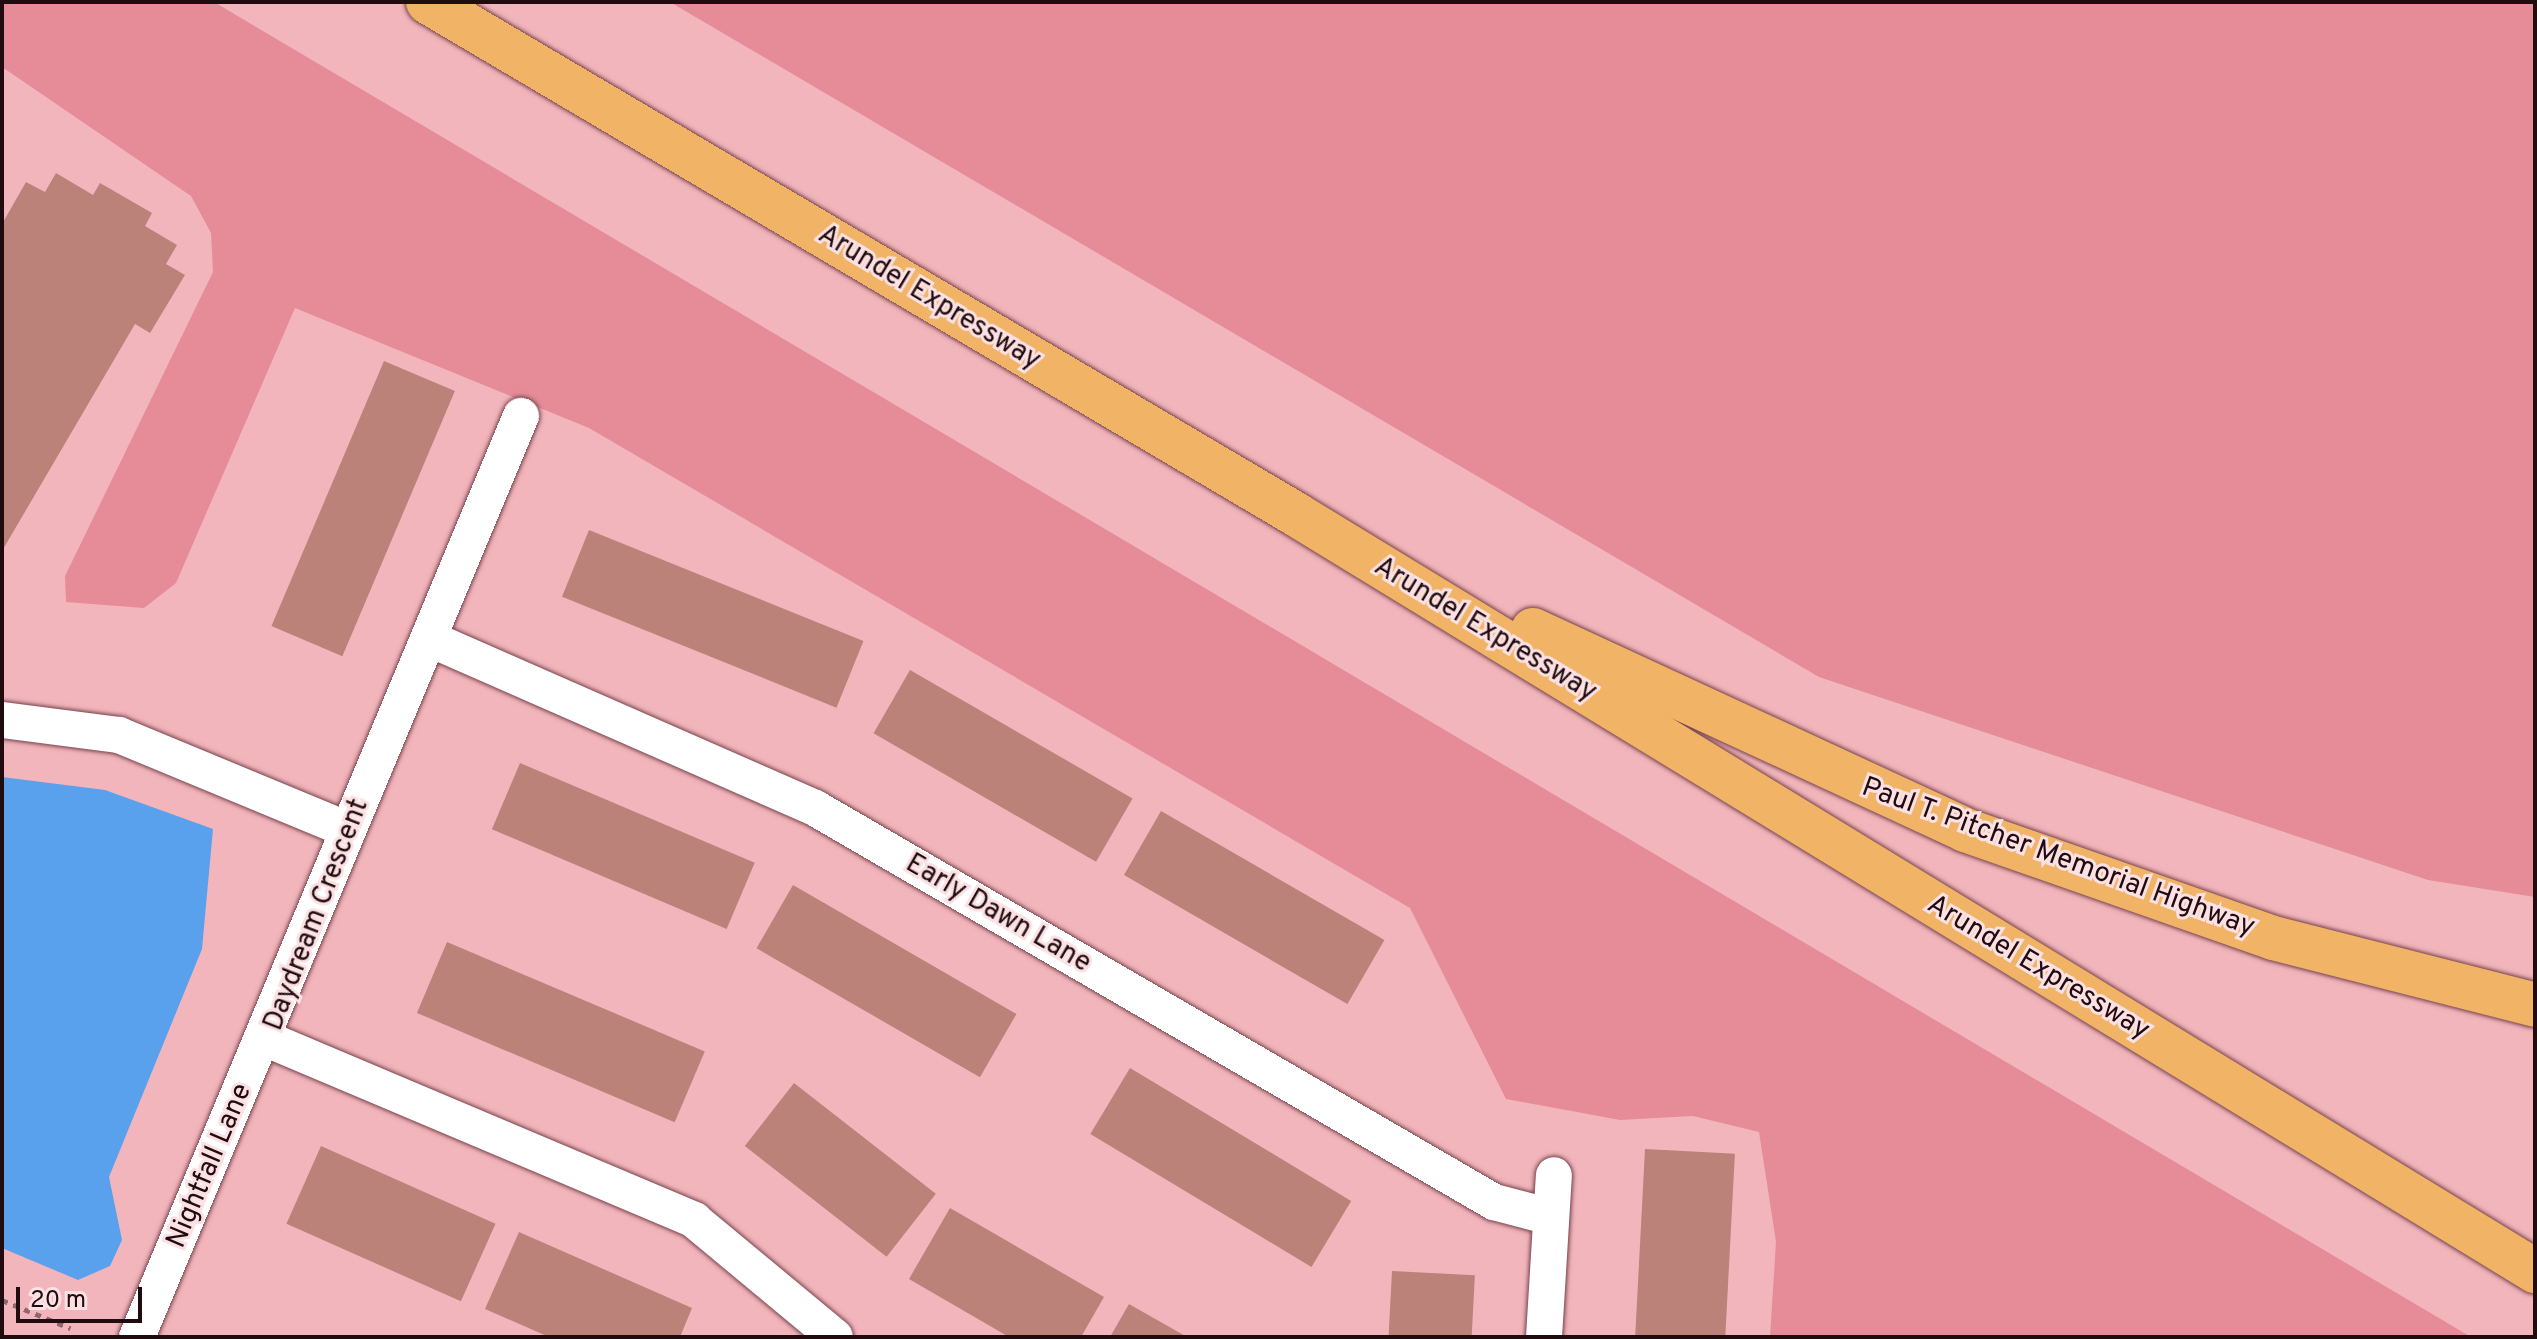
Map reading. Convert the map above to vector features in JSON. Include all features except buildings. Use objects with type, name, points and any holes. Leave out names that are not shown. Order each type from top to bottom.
[{"type":"highway","name":"Arundel Expressway","points":[[428,2],[1297,515],[2535,1271]]},
{"type":"highway","name":"Paul T. Pitcher Memorial Highway","points":[[1297,515],[1802,760],[1965,830],[2273,938],[2535,1005]]},
{"type":"street","name":"Daydream Crescent","points":[[521,416],[264,1038],[694,1220],[835,1337]]},
{"type":"street","name":"Early Dawn Lane","points":[[430,639],[815,808],[1494,1202],[1551,1217]]},
{"type":"street","points":[[2,720],[132,739],[348,830]]},
{"type":"street","name":"Nightfall Lane","points":[[137,1337],[264,1038]]},
{"type":"street","points":[[1544,1337],[1554,1175]]},
{"type":"path","points":[[2,1300],[70,1328]]},
{"type":"shaded area","points":[[2,2],[214,2],[2471,1337],[1770,1337],[1776,1242],[1759,1132],[1693,1116],[1620,1120],[1506,1099],[1410,908],[589,428],[295,308],[176,583],[144,608],[66,602],[65,576],[213,272],[211,233],[191,196],[2,67]]},
{"type":"shaded area","points":[[670,2],[2535,2],[2535,897],[2428,880],[1819,677]]},
{"type":"water","points":[[2,777],[105,790],[213,829],[202,949],[109,1177],[122,1240],[110,1266],[78,1280],[2,1248]]}]
